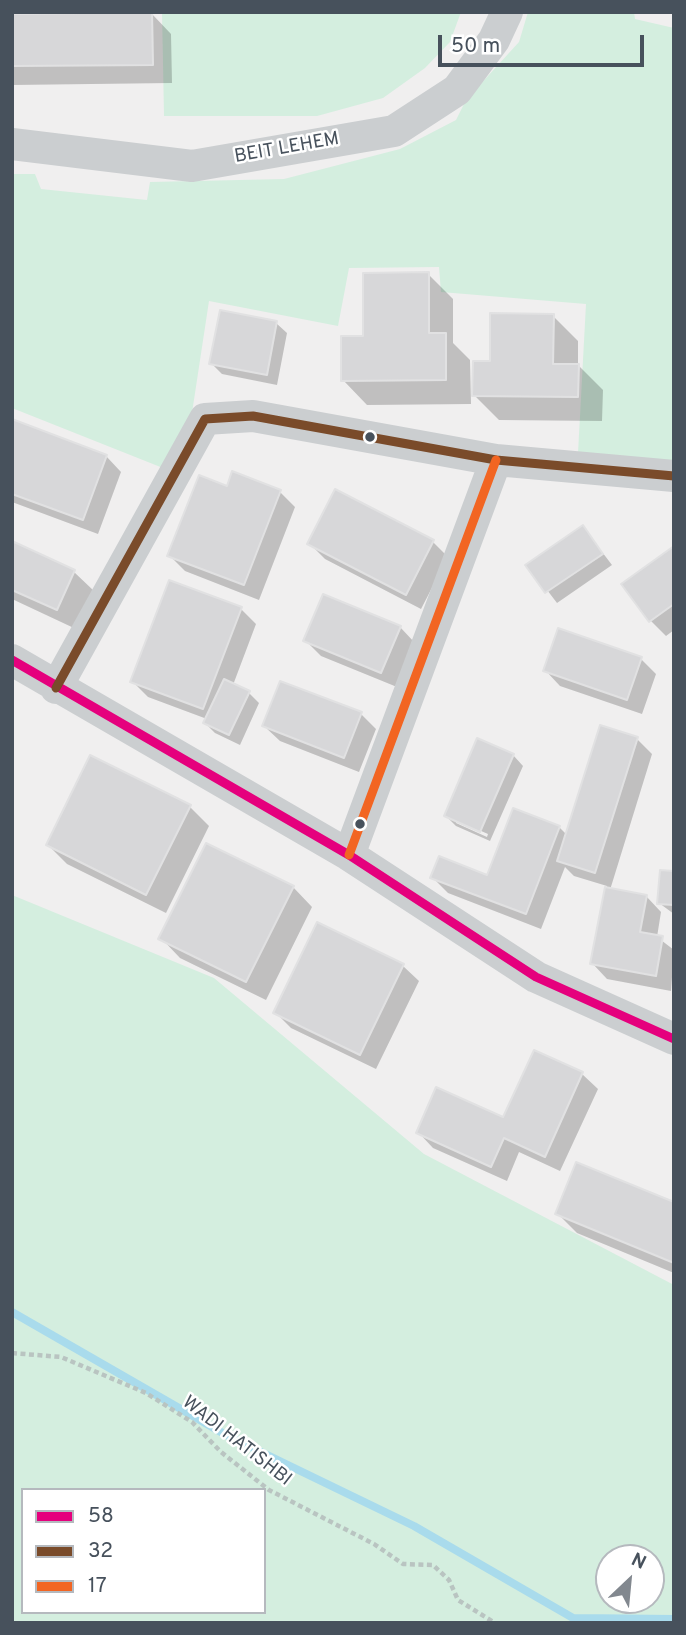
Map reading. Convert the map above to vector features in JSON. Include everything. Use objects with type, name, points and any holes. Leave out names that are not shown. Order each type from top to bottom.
[{"type":"street","name":"BEIT LEHEM","points":[[12,144],[192,166],[394,131],[457,90],[494,40],[508,12]]},
{"type":"street","points":[[57,688],[205,419],[253,416],[496,460],[674,476]]},
{"type":"street","points":[[349,855],[496,460]]},
{"type":"street","points":[[12,660],[349,855],[536,977],[674,1039]]},
{"type":"path","name":"WADI HATISHBI","points":[[12,1353],[61,1357],[146,1393],[192,1422],[221,1452],[269,1490],[374,1544],[403,1564],[433,1565],[449,1580],[458,1600],[495,1623]]},
{"type":"green space","points":[[162,12],[461,12],[450,42],[425,68],[383,98],[317,116],[164,116]]},
{"type":"green space","points":[[528,12],[634,12],[635,19],[674,28],[674,464],[578,453],[586,304],[441,292],[439,267],[349,268],[338,326],[209,301],[190,426],[168,470],[12,408],[12,174],[35,174],[41,189],[147,200],[150,182],[284,179],[400,149],[456,120],[466,100],[519,42]]},
{"type":"green space","points":[[12,895],[214,978],[424,1154],[674,1285],[674,1623],[12,1623]]},
{"type":"building","points":[[152,12],[153,65],[12,66],[12,14]]},
{"type":"building","points":[[429,272],[429,333],[446,333],[446,380],[341,381],[341,336],[363,336],[363,273]]},
{"type":"building","points":[[220,310],[277,321],[267,375],[209,364]]},
{"type":"building","points":[[490,313],[554,314],[553,364],[579,364],[578,397],[472,396],[473,361],[490,361]]},
{"type":"building","points":[[12,419],[107,455],[83,520],[12,494]]},
{"type":"building","points":[[232,471],[281,490],[244,585],[167,556],[199,475],[227,486]]},
{"type":"building","points":[[335,489],[434,540],[406,595],[307,544]]},
{"type":"building","points":[[583,525],[603,554],[545,593],[525,565]]},
{"type":"building","points":[[12,541],[75,570],[57,610],[12,590]]},
{"type":"building","points":[[674,546],[674,604],[649,622],[621,584]]},
{"type":"building","points":[[169,580],[242,607],[203,709],[130,682]]},
{"type":"building","points":[[323,594],[401,626],[381,673],[303,641]]},
{"type":"building","points":[[558,628],[642,657],[627,700],[543,671]]},
{"type":"building","points":[[224,679],[250,691],[229,735],[203,723]]},
{"type":"building","points":[[280,681],[362,712],[344,758],[262,726]]},
{"type":"building","points":[[600,725],[638,737],[595,873],[557,861]]},
{"type":"building","points":[[477,738],[514,754],[480,832],[444,816]]},
{"type":"building","points":[[90,755],[191,805],[146,895],[46,845]]},
{"type":"building","points":[[513,808],[560,826],[526,914],[430,878],[439,856],[487,875]]},
{"type":"building","points":[[206,843],[294,886],[246,982],[158,939]]},
{"type":"building","points":[[660,870],[674,871],[674,905],[657,904]]},
{"type":"building","points":[[605,887],[647,895],[640,932],[663,936],[656,976],[590,964]]},
{"type":"building","points":[[317,922],[404,964],[360,1055],[273,1013]]},
{"type":"building","points":[[534,1050],[583,1072],[545,1157],[504,1138],[491,1167],[416,1133],[436,1087],[503,1117]]},
{"type":"building","points":[[576,1162],[674,1202],[674,1263],[555,1214]]},
{"type":"waterway","points":[[12,1312],[226,1435],[414,1526],[573,1618],[674,1619]]},
{"type":"transit line","name":"32","points":[[56,688],[205,419],[253,416],[496,460],[674,476]]},
{"type":"transit line","name":"17","points":[[349,855],[496,460]]},
{"type":"transit line","name":"58","points":[[12,660],[349,855],[536,977],[674,1039]]}]
